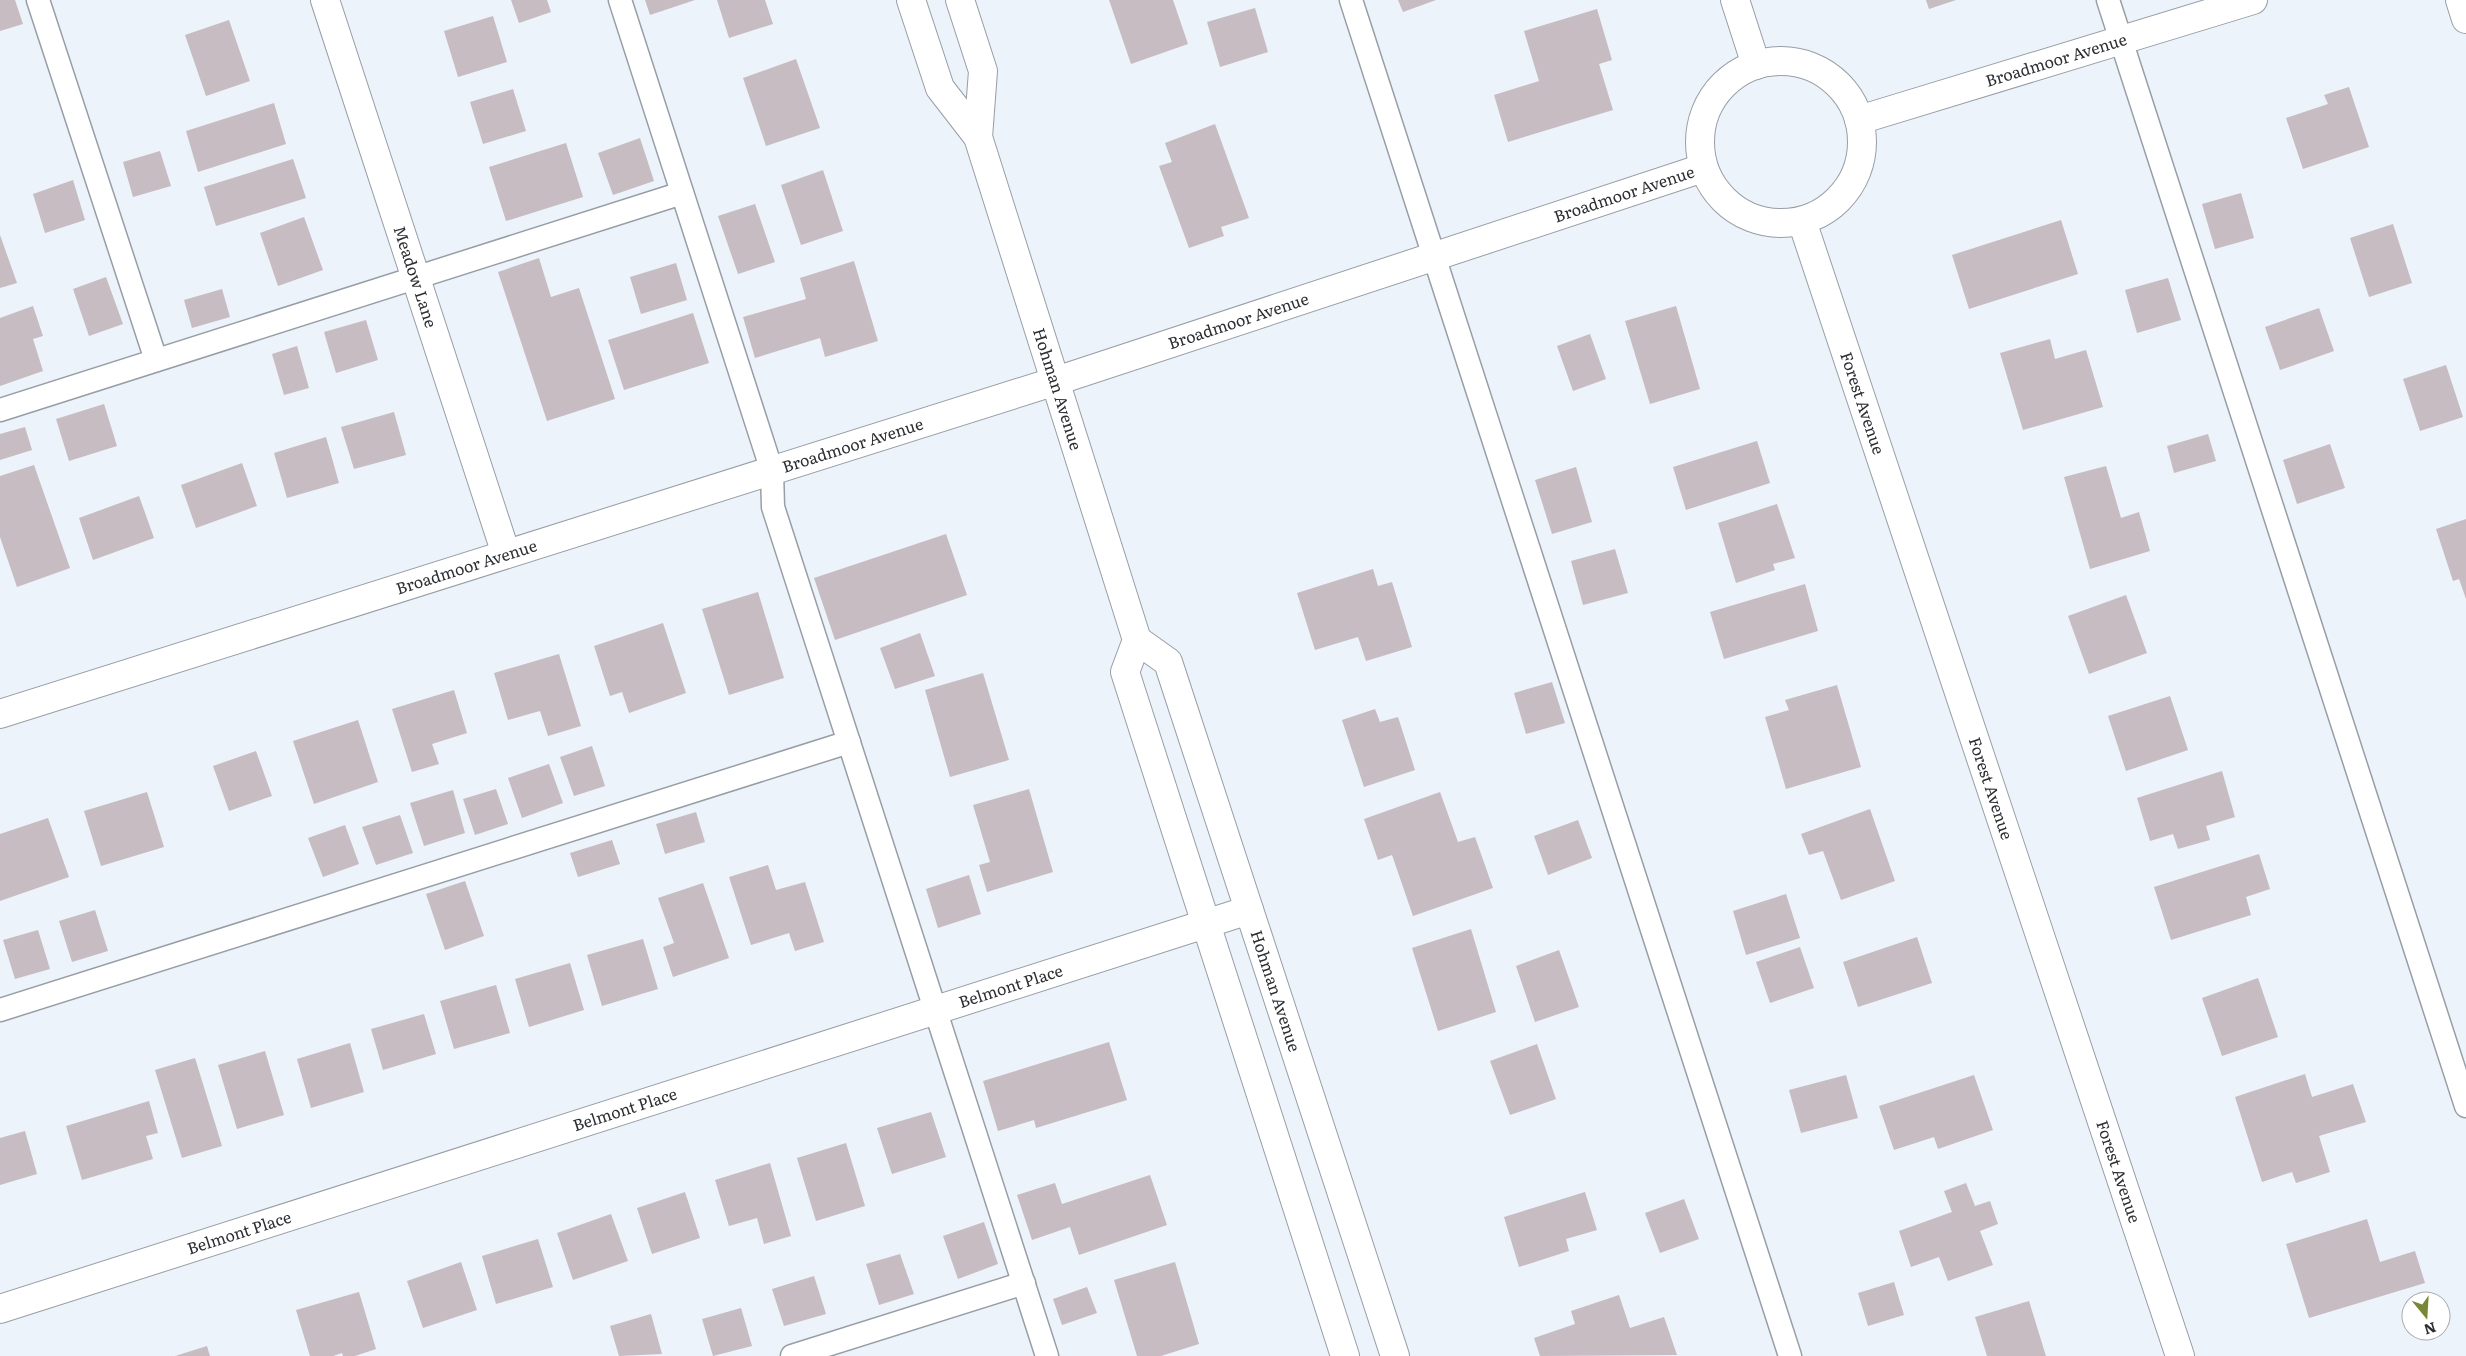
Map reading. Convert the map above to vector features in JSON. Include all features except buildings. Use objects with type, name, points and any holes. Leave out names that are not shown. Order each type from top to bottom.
[{"type":"street","name":"Meadow Lane","points":[[325,0],[506,554]]},
{"type":"street","name":"Hohman Avenue","points":[[911,0],[940,88],[978,137],[1137,640],[1168,662],[1395,1356]]},
{"type":"street","name":"Hohman Avenue","points":[[960,0],[983,71],[978,137]]},
{"type":"street","points":[[1736,0],[1756,65]]},
{"type":"street","name":"Broadmoor Avenue","points":[[1859,120],[2252,0]]},
{"type":"street","points":[[2460,0],[2466,19]]},
{"type":"street","points":[[1782,61],[1808,66],[1830,78],[1849,96],[1859,120],[1862,146],[1857,171],[1845,193],[1826,210],[1802,221],[1778,224],[1754,219],[1739,212],[1732,208],[1714,190],[1703,168],[1699,147],[1701,126],[1708,105],[1720,88],[1731,78],[1756,65],[1782,61]]},
{"type":"street","name":"Broadmoor Avenue","points":[[0,714],[1056,381],[1703,168]]},
{"type":"street","name":"Forest Avenue","points":[[1802,221],[2180,1356]]},
{"type":"street","points":[[1137,640],[1126,672],[1345,1356]]},
{"type":"street","name":"Belmont Place","points":[[0,1308],[1249,910]]},
{"type":"lane","points":[[38,0],[156,360]]},
{"type":"lane","points":[[620,0],[772,471],[773,507],[1047,1356]]},
{"type":"lane","points":[[1351,0],[1790,1356]]},
{"type":"lane","points":[[2108,0],[2466,1106]]},
{"type":"lane","points":[[0,410],[682,193]]},
{"type":"lane","points":[[0,1010],[849,742]]},
{"type":"lane","points":[[792,1356],[1024,1283]]}]
